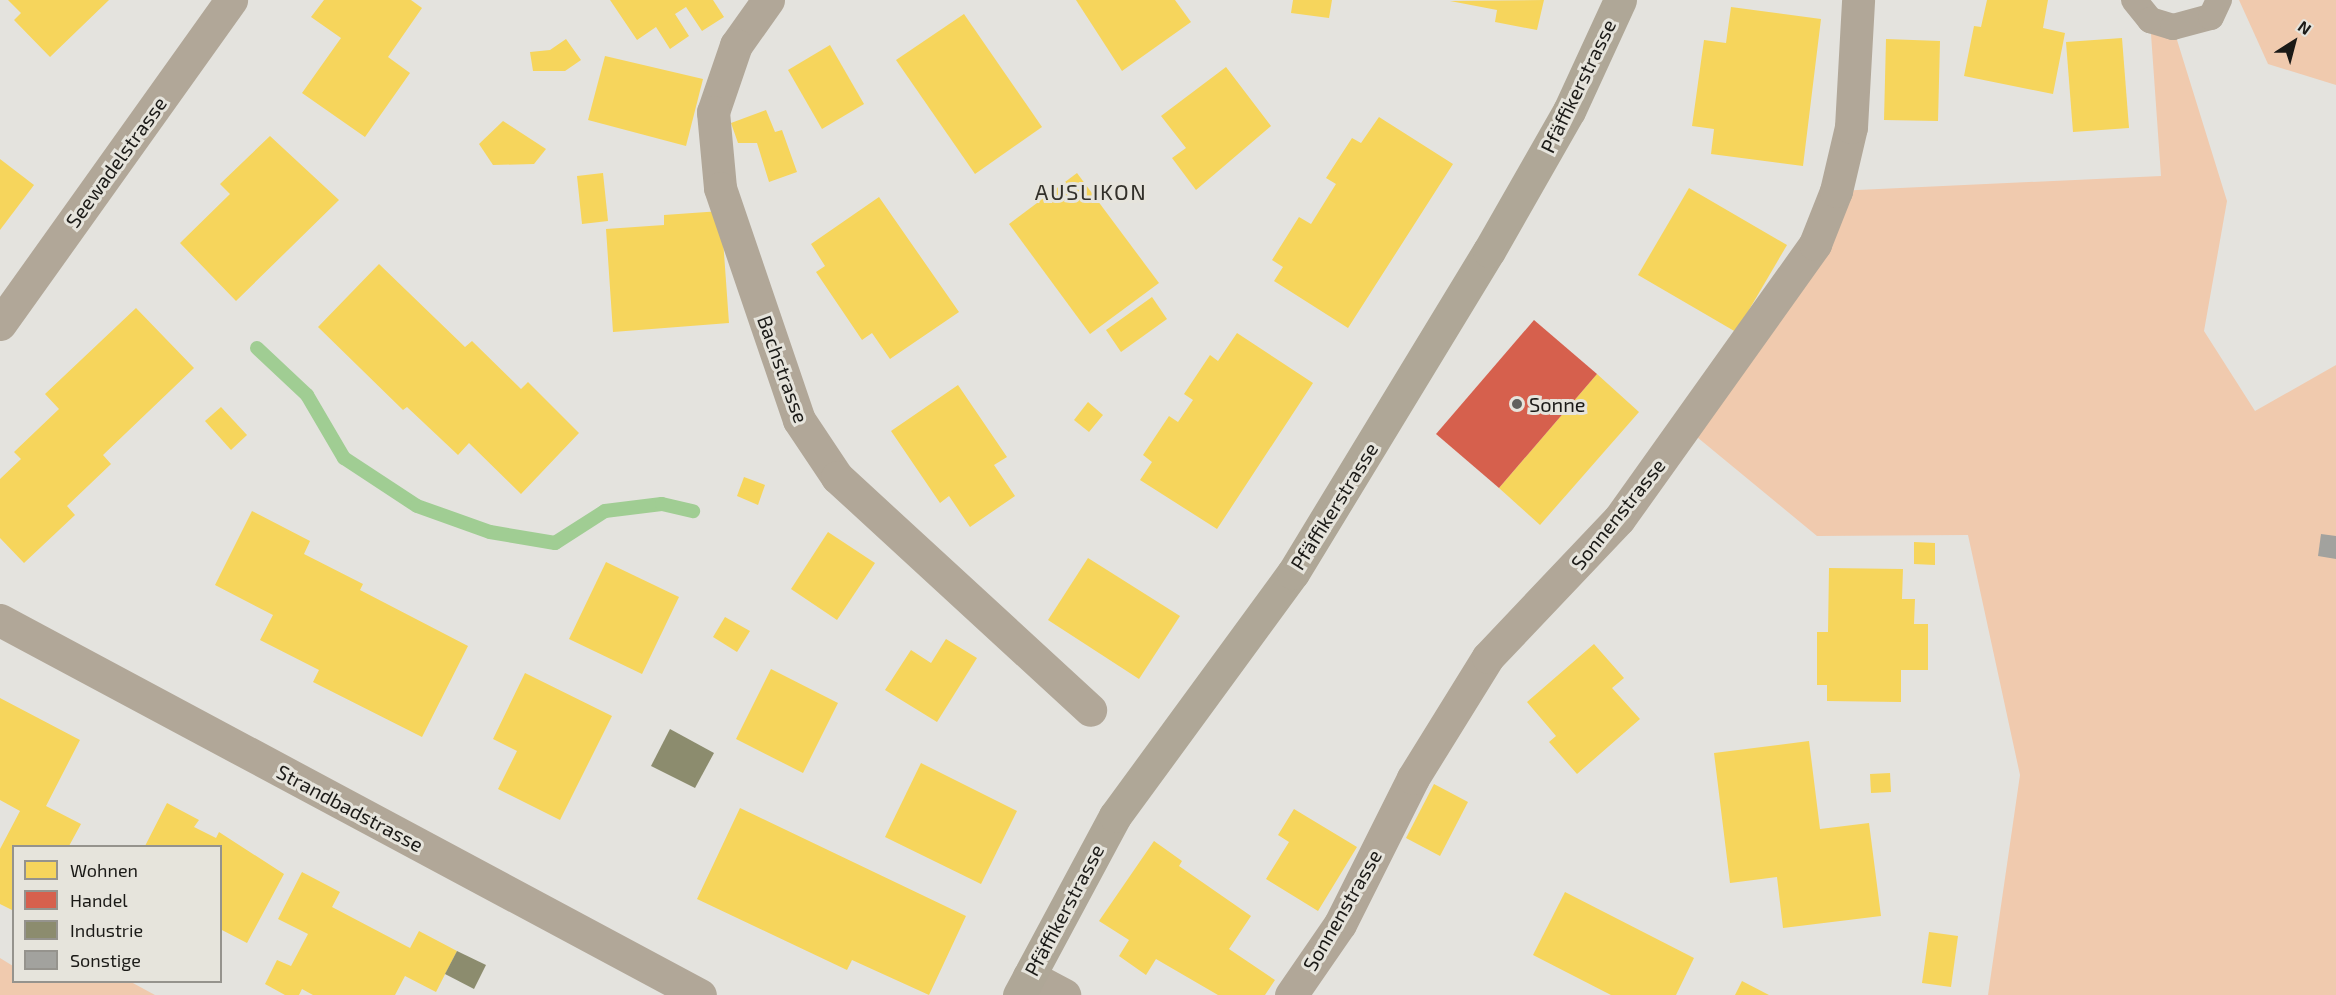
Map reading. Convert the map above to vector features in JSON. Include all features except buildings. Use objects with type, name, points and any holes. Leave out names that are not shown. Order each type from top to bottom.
[{"type":"main road","name":"Pfäffikerstrasse","points":[[1024,985],[1115,816],[1226,672],[1367,453],[1569,111],[1620,0]]},
{"type":"street","name":"Seewadelstrasse","points":[[0,324],[231,0]]},
{"type":"street","name":"Bachstrasse","points":[[768,0],[736,45],[713,112],[720,188],[799,420],[837,477],[1090,710]]},
{"type":"street","name":"Sonnenstrasse","points":[[1291,995],[1340,924],[1413,778],[1488,657],[1619,519],[1815,244],[1836,191],[1851,127],[1858,0]]},
{"type":"street","name":"Strandbadstrasse","points":[[0,620],[700,995]]},
{"type":"street","points":[[1024,985],[1064,995]]},
{"type":"lane","points":[[2134,0],[2150,20],[2173,27],[2211,17],[2219,0]]},
{"type":"shaded area","points":[[2239,0],[2336,0],[2336,85],[2268,64]]},
{"type":"shaded area","points":[[2150,20],[2173,27],[2227,201],[2204,331],[2255,411],[2336,365],[2336,995],[1988,995],[2020,775],[1968,535],[1817,536],[1686,428],[1836,191],[2161,176]]},
{"type":"shaded area","points":[[0,958],[12,965],[12,983],[133,983],[155,995],[0,995]]},
{"type":"waterway","points":[[257,348],[307,395],[344,458],[417,506],[490,532],[555,543],[605,511],[662,504],[693,511]]},
{"type":"place","name":"Sonne","points":[[1517,404]]},
{"type":"district","name":"AUSLIKON","points":[[1091,192]]}]
